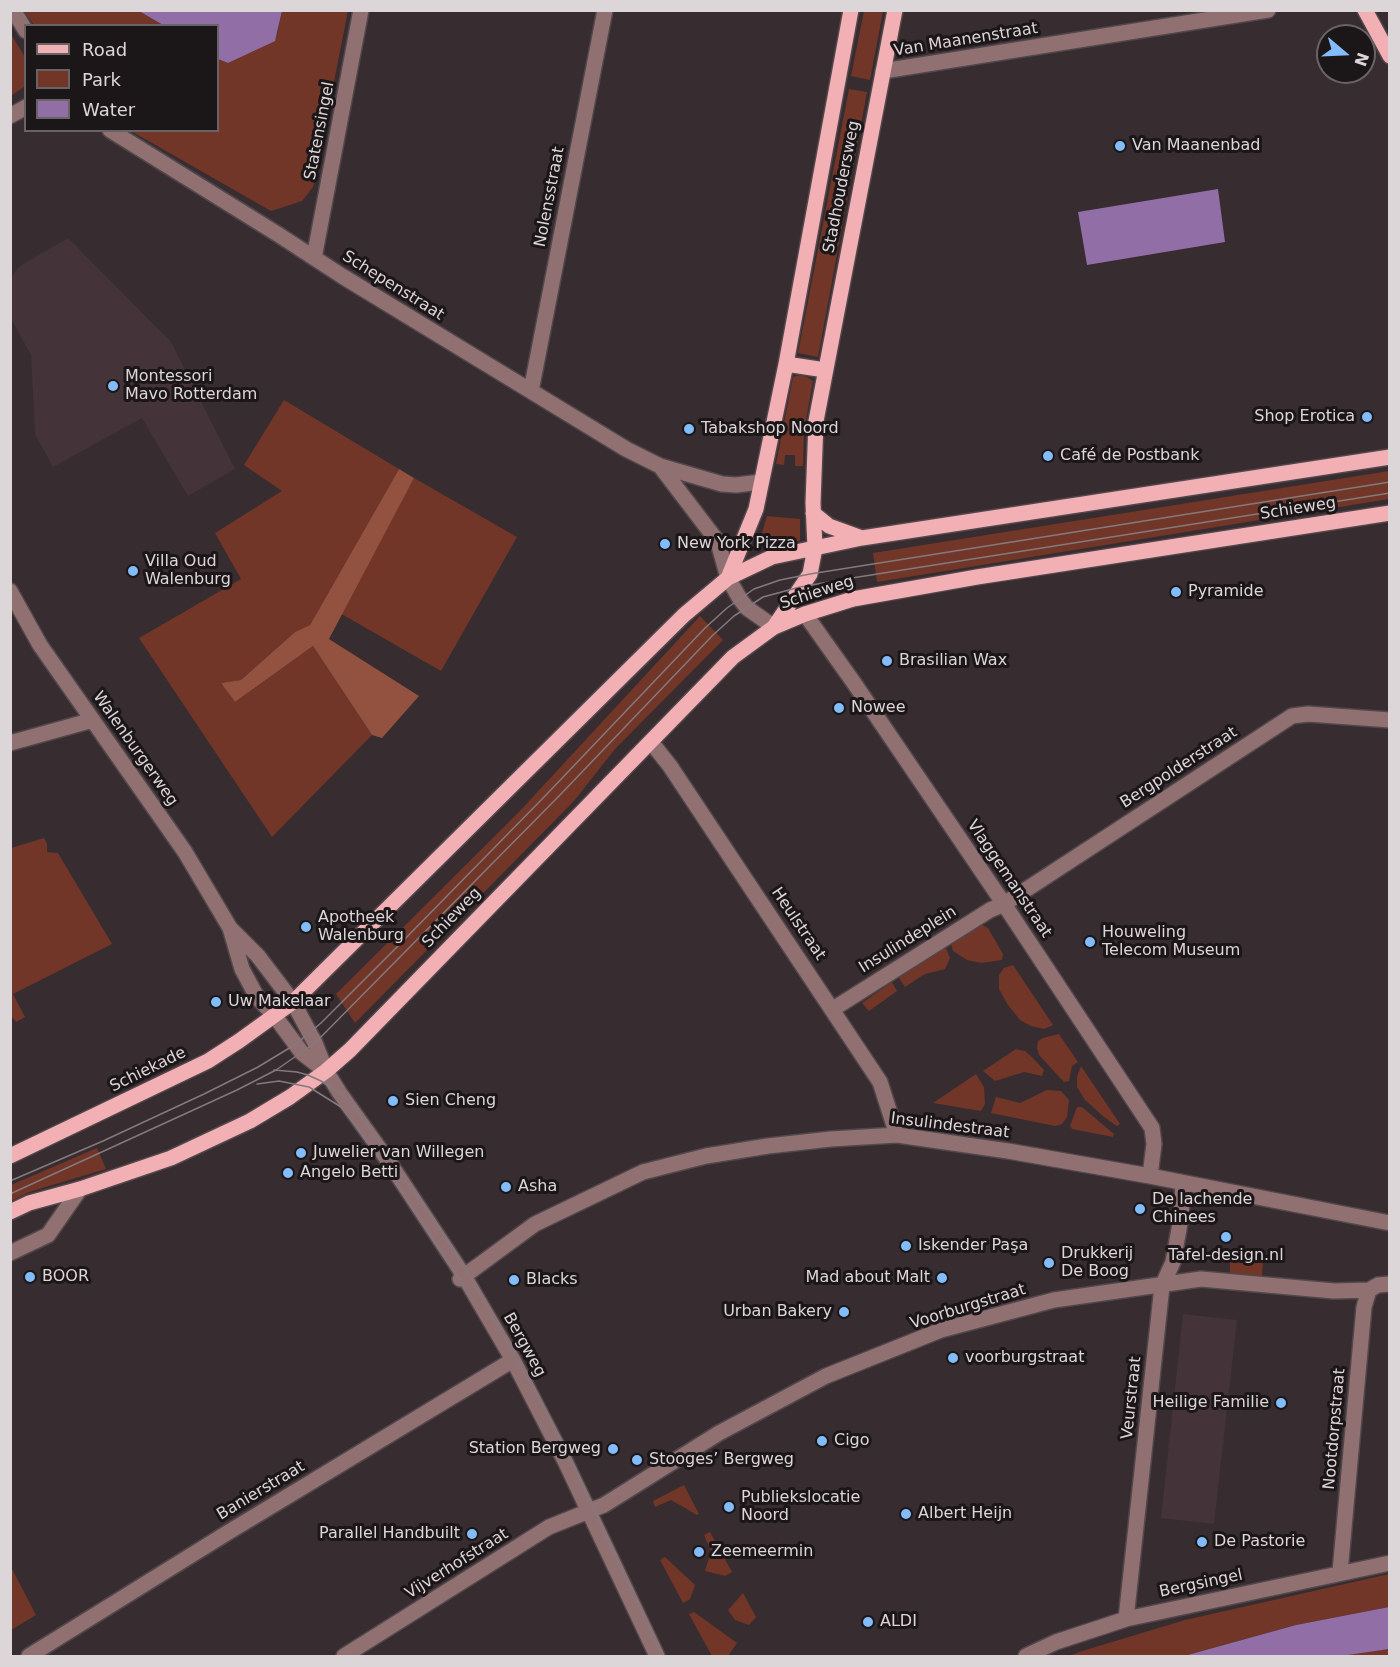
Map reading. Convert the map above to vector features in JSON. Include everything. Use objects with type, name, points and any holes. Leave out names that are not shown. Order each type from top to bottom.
[{"type":"main road","name":"Stadhoudersweg","points":[[728,578],[756,509],[786,364],[851,10]]},
{"type":"main road","name":"Stadhoudersweg","points":[[774,627],[810,574],[815,548],[813,513],[816,421],[895,10]]},
{"type":"main road","points":[[1365,10],[1389,56]]},
{"type":"main road","points":[[786,364],[825,370]]},
{"type":"main road","points":[[293,1002],[684,615],[728,578],[772,557],[862,538],[1389,457]]},
{"type":"main road","points":[[813,513],[829,526],[862,538]]},
{"type":"main road","name":"Schieweg","points":[[326,1071],[350,1050],[733,657],[774,627],[805,614],[853,599],[977,577],[1389,513]]},
{"type":"main road","name":"Schiekade","points":[[10,1156],[208,1061],[293,1002]]},
{"type":"main road","points":[[10,1212],[29,1203],[80,1190],[171,1158],[250,1121],[290,1097],[326,1071]]},
{"type":"street","points":[[13,10],[24,29]]},
{"type":"street","name":"Statensingel","points":[[314,258],[361,10]]},
{"type":"street","name":"Nolensstraat","points":[[531,391],[605,10]]},
{"type":"street","name":"Van Maanenstraat","points":[[883,71],[1268,10]]},
{"type":"street","points":[[10,116],[24,108]]},
{"type":"street","name":"Schepenstraat","points":[[113,132],[626,449],[660,466],[722,484],[761,482]]},
{"type":"street","name":"Schepenstraat","points":[[660,466],[717,542],[728,578],[747,608],[774,627]]},
{"type":"street","name":"Walenburgerweg","points":[[10,591],[40,645],[185,852],[230,928],[243,969],[257,997],[302,1053],[326,1071]]},
{"type":"street","name":"Vlaggemanstraat","points":[[805,614],[861,692],[1152,1128],[1154,1144],[1150,1176]]},
{"type":"street","name":"Bergpolderstraat","points":[[1004,904],[1292,716],[1308,714],[1389,720]]},
{"type":"street","points":[[10,743],[93,720]]},
{"type":"street","name":"Heulstraat","points":[[651,742],[670,766],[880,1082],[897,1135]]},
{"type":"street","name":"Insulindeplein","points":[[833,1009],[990,910],[1004,904]]},
{"type":"street","name":"Walenburgerweg","points":[[230,928],[258,956],[293,1002],[315,1043],[326,1071]]},
{"type":"street","name":"Bergweg","points":[[326,1071],[462,1277],[513,1360],[592,1510],[657,1656]]},
{"type":"street","name":"Insulindestraat","points":[[462,1277],[535,1224],[643,1172],[706,1156],[768,1146],[897,1135],[1008,1151],[1150,1176],[1389,1223]]},
{"type":"street","name":"Veurstraat","points":[[1126,1619],[1162,1286],[1173,1262],[1181,1218],[1183,1184]]},
{"type":"street","points":[[10,1253],[48,1235],[80,1190]]},
{"type":"street","name":"Voorburgstraat","points":[[592,1510],[604,1505],[719,1433],[826,1376],[941,1330],[1054,1299],[1201,1279],[1318,1291],[1369,1290],[1378,1285],[1389,1284]]},
{"type":"street","name":"Nootdorpstraat","points":[[1340,1572],[1364,1307],[1369,1290]]},
{"type":"street","name":"Banierstraat","points":[[29,1656],[513,1360]]},
{"type":"street","name":"Vijverhofstraat","points":[[344,1656],[549,1527],[592,1510]]},
{"type":"street","name":"Bergsingel","points":[[1026,1656],[1056,1642],[1126,1619],[1389,1563]]},
{"type":"shaded area","name":"Montessori Mavo Rotterdam","points":[[68,238],[171,342],[235,469],[188,496],[142,418],[53,467],[35,434],[31,355],[11,319],[11,277],[20,266]]},
{"type":"shaded area","points":[[399,469],[414,478],[329,639],[419,696],[382,738],[372,735],[313,646],[235,702],[221,683],[241,680],[295,632],[310,625]]},
{"type":"shaded area","points":[[1183,1314],[1237,1320],[1214,1524],[1161,1518]]},
{"type":"green space","points":[[24,11],[139,11],[161,24],[33,24]]},
{"type":"green space","points":[[282,11],[348,11],[313,187],[302,201],[271,211],[133,132],[219,132],[219,59],[228,63],[277,35]]},
{"type":"green space","points":[[864,11],[883,11],[870,80],[851,76]]},
{"type":"green space","points":[[11,34],[24,56],[24,87],[11,96]]},
{"type":"green space","points":[[849,89],[867,92],[818,357],[798,353]]},
{"type":"green space","points":[[800,375],[813,381],[804,431],[803,466],[795,466],[795,455],[785,455],[784,465],[776,464],[793,377]]},
{"type":"green space","points":[[284,400],[399,469],[310,625],[295,632],[241,680],[221,683],[235,702],[313,646],[372,735],[272,837],[139,638],[241,579],[215,533],[282,491],[244,465]]},
{"type":"green space","points":[[1389,471],[1389,499],[877,582],[873,553]]},
{"type":"green space","points":[[414,478],[517,537],[441,671],[338,612]]},
{"type":"green space","points":[[767,516],[800,519],[800,541],[759,543]]},
{"type":"green space","points":[[700,616],[723,640],[615,749],[574,801],[355,1023],[336,994],[518,813]]},
{"type":"green space","points":[[44,838],[47,852],[58,853],[112,944],[13,994],[25,1017],[16,1022],[10,1018],[11,848]]},
{"type":"green space","points":[[982,925],[988,928],[1003,954],[1002,960],[981,963],[967,960],[953,951],[951,943],[972,927]]},
{"type":"green space","points":[[945,946],[950,958],[945,969],[925,974],[905,987],[899,978]]},
{"type":"green space","points":[[1013,965],[1053,1025],[1044,1029],[1031,1026],[1020,1020],[1008,1005],[999,989],[999,975],[1004,968]]},
{"type":"green space","points":[[892,982],[897,991],[869,1011],[862,1003]]},
{"type":"green space","points":[[1059,1034],[1078,1062],[1072,1066],[1069,1081],[1064,1082],[1039,1055],[1037,1048],[1038,1041]]},
{"type":"green space","points":[[1016,1049],[1025,1051],[1033,1058],[1044,1070],[1042,1076],[1024,1072],[995,1081],[983,1071]]},
{"type":"green space","points":[[1081,1066],[1120,1124],[1117,1126],[1085,1100],[1077,1087],[1077,1077]]},
{"type":"green space","points":[[976,1074],[984,1087],[985,1104],[981,1111],[933,1103]]},
{"type":"green space","points":[[1047,1090],[1061,1091],[1069,1100],[1067,1117],[1062,1124],[1055,1126],[991,1113],[996,1097],[1020,1103]]},
{"type":"green space","points":[[1077,1107],[1082,1107],[1114,1134],[1113,1137],[1072,1129],[1070,1126]]},
{"type":"green space","points":[[97,1148],[106,1169],[29,1192],[11,1201],[11,1185]]},
{"type":"green space","points":[[1230,1259],[1263,1260],[1262,1276],[1230,1275]]},
{"type":"green space","points":[[684,1485],[699,1514],[671,1500],[655,1507],[653,1501]]},
{"type":"green space","points":[[710,1532],[732,1572],[725,1576],[705,1571],[711,1551],[704,1535]]},
{"type":"green space","points":[[665,1557],[695,1585],[690,1599],[683,1603],[660,1560]]},
{"type":"green space","points":[[10,1565],[36,1615],[11,1630],[10,1630]]},
{"type":"green space","points":[[1389,1574],[1389,1607],[1296,1625],[1184,1656],[1070,1656],[1185,1620]]},
{"type":"green space","points":[[743,1593],[756,1617],[749,1625],[735,1620],[728,1610]]},
{"type":"green space","points":[[694,1612],[737,1643],[728,1656],[712,1656],[689,1614]]},
{"type":"green space","points":[[1389,1649],[1389,1656],[1341,1656],[1362,1652]]},
{"type":"water","points":[[139,11],[282,11],[275,41],[228,63],[219,59],[219,24],[161,24]]},
{"type":"water","points":[[1218,189],[1225,242],[1087,265],[1078,212]]},
{"type":"water","points":[[1389,1607],[1389,1649],[1341,1656],[1184,1656],[1296,1625]]},
{"type":"tram line","points":[[10,1181],[204,1094],[258,1067],[296,1044],[321,1023],[398,946],[705,628],[727,608],[754,589],[780,580],[810,574],[1390,482]]},
{"type":"tram line","points":[[10,1194],[237,1090],[276,1070],[315,1043],[560,795],[713,635],[734,616],[763,597],[800,587],[852,578],[1390,493]]},
{"type":"tram line","points":[[274,1070],[308,1075],[343,1095],[355,1108],[435,1222],[468,1273],[538,1397],[577,1474],[662,1656]]},
{"type":"tram line","points":[[257,1084],[279,1081],[309,1087],[341,1107],[374,1149],[473,1300]]},
{"type":"tram line","points":[[541,1423],[561,1460]]},
{"type":"place","name":"Van Maanenbad","points":[[1120,146]]},
{"type":"place","name":"Montessori Mavo Rotterdam","points":[[113,386]]},
{"type":"place","name":"Shop Erotica","points":[[1367,417]]},
{"type":"place","name":"Tabakshop Noord","points":[[689,429]]},
{"type":"place","name":"Café de Postbank","points":[[1048,456]]},
{"type":"place","name":"New York Pizza","points":[[665,544]]},
{"type":"place","name":"Villa Oud Walenburg","points":[[133,571]]},
{"type":"place","name":"Pyramide","points":[[1176,592]]},
{"type":"place","name":"Brasilian Wax","points":[[887,661]]},
{"type":"place","name":"Nowee","points":[[839,708]]},
{"type":"place","name":"Apotheek Walenburg","points":[[306,927]]},
{"type":"place","name":"Houweling Telecom Museum","points":[[1090,942]]},
{"type":"place","name":"Uw Makelaar","points":[[216,1002]]},
{"type":"place","name":"Sien Cheng","points":[[393,1101]]},
{"type":"place","name":"Juwelier van Willegen","points":[[301,1153]]},
{"type":"place","name":"Angelo Betti","points":[[288,1173]]},
{"type":"place","name":"Asha","points":[[506,1187]]},
{"type":"place","name":"De lachende Chinees","points":[[1140,1209]]},
{"type":"place","name":"Tafel-design.nl","points":[[1226,1237]]},
{"type":"place","name":"Iskender Paşa","points":[[906,1246]]},
{"type":"place","name":"Drukkerij De Boog","points":[[1049,1263]]},
{"type":"place","name":"BOOR","points":[[30,1277]]},
{"type":"place","name":"Mad about Malt","points":[[942,1278]]},
{"type":"place","name":"Blacks","points":[[514,1280]]},
{"type":"place","name":"Urban Bakery","points":[[844,1312]]},
{"type":"place","name":"voorburgstraat","points":[[953,1358]]},
{"type":"place","name":"Heilige Familie","points":[[1281,1403]]},
{"type":"place","name":"Cigo","points":[[822,1441]]},
{"type":"place","name":"Station Bergweg","points":[[613,1449]]},
{"type":"place","name":"Stooges’ Bergweg","points":[[637,1460]]},
{"type":"place","name":"Publiekslocatie Noord","points":[[729,1507]]},
{"type":"place","name":"Albert Heijn","points":[[906,1514]]},
{"type":"place","name":"Parallel Handbuilt","points":[[472,1534]]},
{"type":"place","name":"De Pastorie","points":[[1202,1542]]},
{"type":"place","name":"Zeemeermin","points":[[699,1552]]},
{"type":"place","name":"ALDI","points":[[868,1622]]}]
